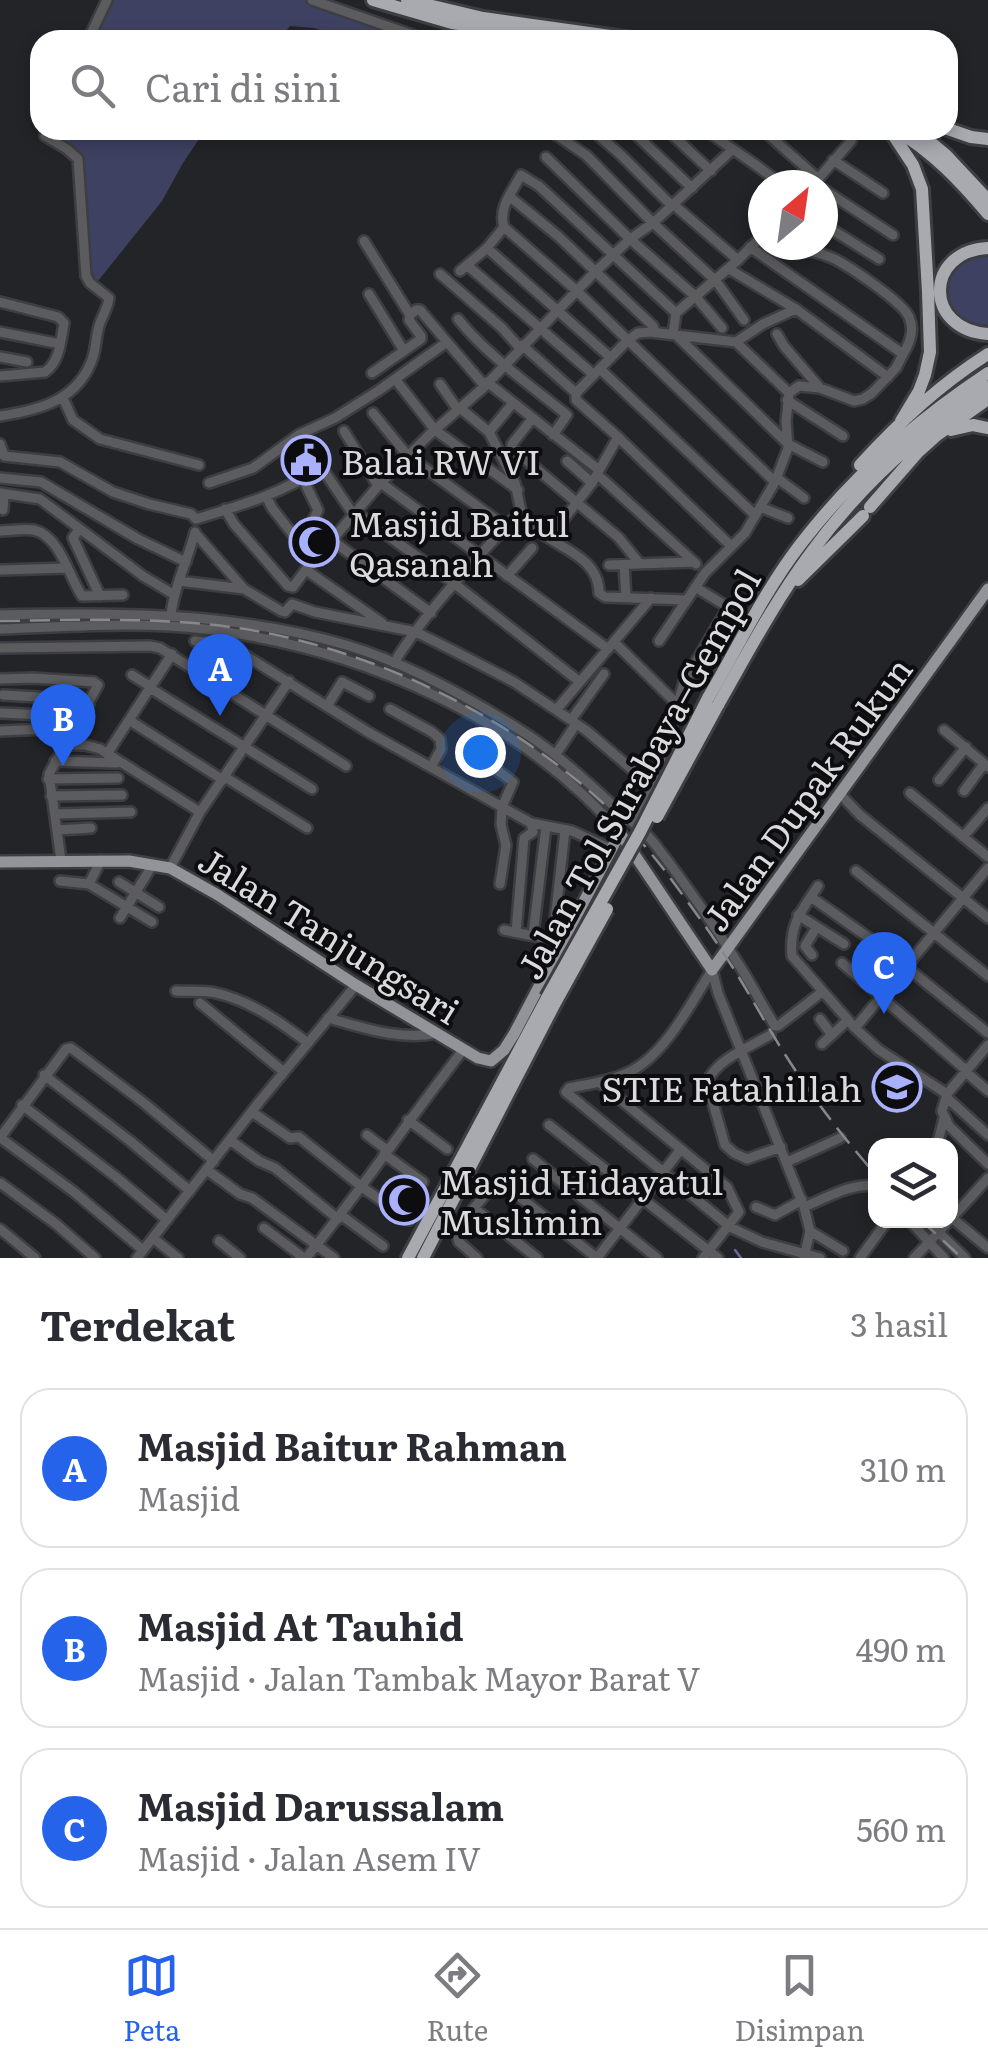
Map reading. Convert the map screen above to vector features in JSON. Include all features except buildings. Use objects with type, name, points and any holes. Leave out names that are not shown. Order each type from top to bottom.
[{"type":"highway","points":[[373,0],[452,22],[504,30]]},
{"type":"highway","points":[[407,0],[483,18],[569,30]]},
{"type":"highway","points":[[958,132],[988,139]]},
{"type":"highway","points":[[898,140],[914,165],[922,189],[930,352],[919,391],[901,421]]},
{"type":"highway","points":[[911,140],[939,162],[988,214]]},
{"type":"highway","points":[[928,140],[988,200]]},
{"type":"highway","points":[[988,248],[974,248],[958,256],[944,272],[939,293],[943,308],[959,326],[988,334]]},
{"type":"highway","points":[[798,546],[833,496],[901,421],[946,382],[988,354]]},
{"type":"highway","name":"Jalan Tol Surabaya–Gempol","points":[[408,1258],[798,546],[876,460],[954,395],[988,373]]},
{"type":"highway","name":"Jalan Tol Surabaya–Gempol","points":[[713,702],[810,553],[917,438],[988,388]]},
{"type":"highway","points":[[782,595],[837,544],[910,461],[988,399]]},
{"type":"highway","points":[[938,435],[962,426],[988,428]]},
{"type":"highway","name":"Jalan Tol Surabaya–Gempol","points":[[423,1258],[551,1001]]},
{"type":"main road","name":"Jalan Dupak Rukun","points":[[712,970],[988,589]]},
{"type":"main road","points":[[558,940],[620,834],[712,970]]},
{"type":"main road","name":"Jalan Tanjungsari","points":[[0,862],[101,860],[170,868],[464,1050],[491,1060],[504,1050],[533,1000],[558,940]]},
{"type":"street","points":[[92,30],[106,0]]},
{"type":"street","points":[[312,0],[384,30]]},
{"type":"street","points":[[0,416],[47,406],[80,383],[90,366],[110,300],[86,276],[78,159],[55,140]]},
{"type":"street","points":[[564,140],[586,155],[716,280],[744,320]]},
{"type":"street","points":[[604,140],[738,260]]},
{"type":"street","points":[[642,140],[692,188]]},
{"type":"street","points":[[677,140],[710,171]]},
{"type":"street","points":[[719,140],[764,170]]},
{"type":"street","points":[[773,140],[802,170]]},
{"type":"street","points":[[826,170],[851,141]]},
{"type":"street","points":[[330,541],[408,456],[486,384],[595,272],[732,150]]},
{"type":"street","points":[[546,157],[630,239],[696,296],[722,328]]},
{"type":"street","points":[[833,160],[883,193]]},
{"type":"street","points":[[676,313],[539,186],[521,175],[503,209],[504,227],[776,480],[804,498]]},
{"type":"street","points":[[509,196],[558,236],[655,332]]},
{"type":"street","points":[[838,199],[893,235]]},
{"type":"street","points":[[504,227],[464,268],[597,372],[758,511],[788,518]]},
{"type":"street","points":[[838,233],[879,259]]},
{"type":"street","points":[[364,241],[422,338],[372,373]]},
{"type":"street","points":[[487,248],[611,358]]},
{"type":"street","points":[[674,334],[676,313],[748,249]]},
{"type":"street","points":[[769,260],[903,354]]},
{"type":"street","points":[[659,641],[706,573],[743,535],[776,480],[788,444],[788,396],[799,386],[860,400],[888,378],[909,345],[910,320],[905,309],[868,280],[834,260]]},
{"type":"street","points":[[729,270],[796,309],[888,378]]},
{"type":"street","points":[[440,274],[576,392]]},
{"type":"street","points":[[370,294],[404,352]]},
{"type":"street","points":[[0,302],[61,318],[64,323],[52,368],[0,376]]},
{"type":"street","points":[[736,342],[762,324],[796,309]]},
{"type":"street","points":[[410,315],[420,310],[486,384],[553,435],[706,573]]},
{"type":"street","points":[[458,319],[504,364],[566,415],[553,435]]},
{"type":"street","points":[[0,332],[60,344]]},
{"type":"street","points":[[731,546],[574,398],[628,340],[642,332],[655,332],[736,342],[788,396],[844,436]]},
{"type":"street","points":[[674,334],[788,444],[823,462]]},
{"type":"street","points":[[778,334],[820,388]]},
{"type":"street","points":[[208,482],[252,468],[300,434],[343,414],[447,342]]},
{"type":"street","points":[[0,357],[27,362]]},
{"type":"street","points":[[395,379],[436,430],[518,490]]},
{"type":"street","points":[[440,384],[459,409],[490,432],[518,490],[522,516],[592,568],[601,595],[686,600]]},
{"type":"street","points":[[63,398],[73,420],[100,439],[199,465]]},
{"type":"street","points":[[490,432],[513,403]]},
{"type":"street","points":[[373,413],[408,456],[506,527]]},
{"type":"street","points":[[532,420],[512,447],[619,538],[640,564]]},
{"type":"street","points":[[344,431],[380,485],[611,646],[677,704]]},
{"type":"street","points":[[548,538],[578,504],[618,437]]},
{"type":"street","points":[[0,444],[4,456],[60,462],[113,492],[191,514],[196,519],[195,534],[173,594],[171,615]]},
{"type":"street","points":[[310,450],[354,513],[455,584],[580,682]]},
{"type":"street","points":[[567,461],[596,476]]},
{"type":"street","points":[[196,519],[266,496],[321,467]]},
{"type":"street","points":[[0,478],[41,482],[138,539],[186,562]]},
{"type":"street","points":[[296,538],[311,525],[318,510],[303,479]]},
{"type":"street","points":[[3,510],[2,494],[40,500],[173,594]]},
{"type":"street","points":[[226,508],[234,524],[292,587],[313,560],[266,496]]},
{"type":"street","points":[[394,663],[455,584],[506,527],[518,515],[522,516]]},
{"type":"street","points":[[311,525],[431,613]]},
{"type":"street","points":[[79,529],[74,538],[100,596]]},
{"type":"street","points":[[0,531],[40,533],[55,548],[83,597],[84,613]]},
{"type":"street","points":[[195,534],[244,589],[284,612],[292,604],[416,632],[514,682],[573,722],[650,786]]},
{"type":"street","points":[[507,576],[532,548]]},
{"type":"street","points":[[609,565],[694,562]]},
{"type":"street","points":[[624,565],[626,598]]},
{"type":"street","points":[[309,567],[384,624]]},
{"type":"street","points":[[0,570],[66,568]]},
{"type":"street","points":[[178,581],[244,589]]},
{"type":"street","points":[[633,820],[666,745],[690,670],[727,609],[695,587]]},
{"type":"street","points":[[83,597],[123,596]]},
{"type":"street","points":[[556,710],[651,598]]},
{"type":"street","points":[[0,615],[171,615],[271,626],[347,645],[394,663],[478,703],[556,754],[633,820],[728,948],[775,1026],[822,992]]},
{"type":"street","points":[[0,629],[108,625],[208,630],[289,644],[352,662],[435,696],[512,740],[580,792],[620,834]]},
{"type":"street","points":[[195,641],[230,646],[368,732],[531,823],[584,836],[611,850]]},
{"type":"street","points":[[99,646],[99,658]]},
{"type":"street","points":[[0,648],[150,646],[172,654],[346,766]]},
{"type":"street","points":[[107,754],[172,654]]},
{"type":"street","points":[[132,674],[312,789]]},
{"type":"street","points":[[556,754],[604,674]]},
{"type":"street","points":[[0,678],[98,685],[48,779],[61,860]]},
{"type":"street","points":[[170,868],[200,812],[289,681]]},
{"type":"street","points":[[327,706],[342,682],[369,696]]},
{"type":"street","points":[[3,695],[89,704]]},
{"type":"street","points":[[390,710],[440,739],[442,749],[432,766]]},
{"type":"street","points":[[0,714],[46,715],[74,730]]},
{"type":"street","points":[[129,720],[306,828]]},
{"type":"street","points":[[0,730],[74,730]]},
{"type":"street","points":[[944,730],[986,765],[964,790]]},
{"type":"street","points":[[64,745],[94,746],[200,812]]},
{"type":"street","points":[[939,780],[966,747]]},
{"type":"street","points":[[469,749],[512,780],[502,807],[506,845],[500,884]]},
{"type":"street","points":[[55,761],[119,763]]},
{"type":"street","points":[[48,779],[118,778]]},
{"type":"street","points":[[910,794],[988,858]]},
{"type":"street","points":[[51,796],[122,795]]},
{"type":"street","points":[[840,795],[988,918]]},
{"type":"street","points":[[963,837],[988,808]]},
{"type":"street","points":[[54,814],[131,812]]},
{"type":"street","points":[[516,932],[524,838],[534,830],[531,823]]},
{"type":"street","points":[[533,935],[546,826]]},
{"type":"street","points":[[57,830],[91,828]]},
{"type":"street","points":[[504,930],[558,940],[565,830]]},
{"type":"street","points":[[88,884],[101,860]]},
{"type":"street","points":[[120,918],[153,864]]},
{"type":"street","points":[[822,1044],[882,997],[988,868]]},
{"type":"street","points":[[856,871],[988,976]]},
{"type":"street","points":[[60,881],[88,884],[152,922]]},
{"type":"street","points":[[120,882],[159,907]]},
{"type":"street","points":[[818,886],[798,915],[792,956],[879,1050],[946,1096],[988,1135]]},
{"type":"street","points":[[810,897],[840,916],[988,1034]]},
{"type":"street","points":[[798,915],[844,944]]},
{"type":"street","points":[[812,955],[805,946],[816,928]]},
{"type":"street","points":[[842,963],[988,1091]]},
{"type":"street","points":[[712,970],[652,1058],[626,1074],[566,1092],[730,1227],[762,1242],[820,1258]]},
{"type":"street","name":"Jalan Dupak Rukun","points":[[712,970],[803,1203],[810,1231]]},
{"type":"street","points":[[334,1258],[252,1198],[240,1194],[210,1165],[144,1103],[72,1049],[66,1048],[2,1138],[74,1192],[140,1254],[210,1165],[284,1072],[356,985]]},
{"type":"street","points":[[176,991],[216,992],[274,1018],[308,1043]]},
{"type":"street","points":[[200,1003],[284,1072]]},
{"type":"street","points":[[328,1018],[386,1034],[420,1038],[438,1034]]},
{"type":"street","points":[[820,1019],[832,1035]]},
{"type":"street","points":[[770,1035],[716,1068],[707,1082],[725,1145],[747,1159],[780,1147]]},
{"type":"street","points":[[988,1045],[984,1059],[967,1071],[946,1096],[942,1112],[949,1126],[988,1164]]},
{"type":"street","points":[[264,1228],[305,1258],[464,1050]]},
{"type":"street","points":[[44,1076],[190,1191]]},
{"type":"street","points":[[599,1082],[727,1188],[739,1212],[706,1254]]},
{"type":"street","points":[[22,1105],[167,1220]]},
{"type":"street","points":[[252,1112],[290,1138],[299,1137],[409,1220]]},
{"type":"street","points":[[940,1138],[944,1118]]},
{"type":"street","points":[[408,1120],[447,1149]]},
{"type":"street","points":[[549,1125],[706,1254],[718,1258]]},
{"type":"street","points":[[367,1135],[423,1182]]},
{"type":"street","points":[[787,1162],[840,1138]]},
{"type":"street","points":[[230,1140],[276,1168],[383,1246]]},
{"type":"street","points":[[478,1258],[459,1242],[457,1235],[496,1181],[500,1180],[597,1258],[681,1149]]},
{"type":"street","points":[[533,1159],[657,1258]]},
{"type":"street","points":[[958,1212],[988,1178]]},
{"type":"street","points":[[0,1183],[95,1258]]},
{"type":"street","points":[[756,1207],[775,1215],[868,1185]]},
{"type":"street","points":[[474,1208],[536,1258]]},
{"type":"street","points":[[958,1225],[988,1248]]},
{"type":"street","points":[[860,1258],[882,1228]]},
{"type":"street","points":[[920,1228],[965,1258]]},
{"type":"street","points":[[930,1228],[944,1258]]},
{"type":"street","points":[[914,1258],[943,1228]]},
{"type":"street","points":[[0,1229],[34,1258]]},
{"type":"street","points":[[805,1256],[810,1231],[843,1251]]},
{"type":"street","points":[[153,1238],[178,1258]]},
{"type":"street","points":[[219,1241],[240,1258]]},
{"type":"shaded area","points":[[109,0],[324,0],[406,30],[290,26],[287,30],[96,30]]},
{"type":"shaded area","points":[[58,140],[198,140],[162,201],[98,281],[85,280],[80,163]]},
{"type":"shaded area","points":[[980,255],[988,256],[988,332],[969,329],[947,307],[944,292],[955,266]]},
{"type":"waterway","points":[[735,1250],[741,1258]]},
{"type":"railway","points":[[0,621],[128,620],[256,631],[370,663],[427,686],[482,715],[583,785],[627,826],[701,920],[803,1081],[868,1165]]},
{"type":"railway","points":[[930,1228],[962,1258]]},
{"type":"place","name":"Balai RW VI","points":[[306,460]]},
{"type":"place","name":"Masjid Baitul Qasanah","points":[[314,542]]},
{"type":"place","name":"Masjid Baitur Rahman","points":[[220,716]]},
{"type":"place","name":"Masjid At Tauhid","points":[[63,766]]},
{"type":"place","name":"Masjid Darussalam","points":[[884,1014]]},
{"type":"place","name":"STIE Fatahillah","points":[[897,1087]]},
{"type":"place","name":"Masjid Hidayatul Muslimin","points":[[404,1200]]}]
